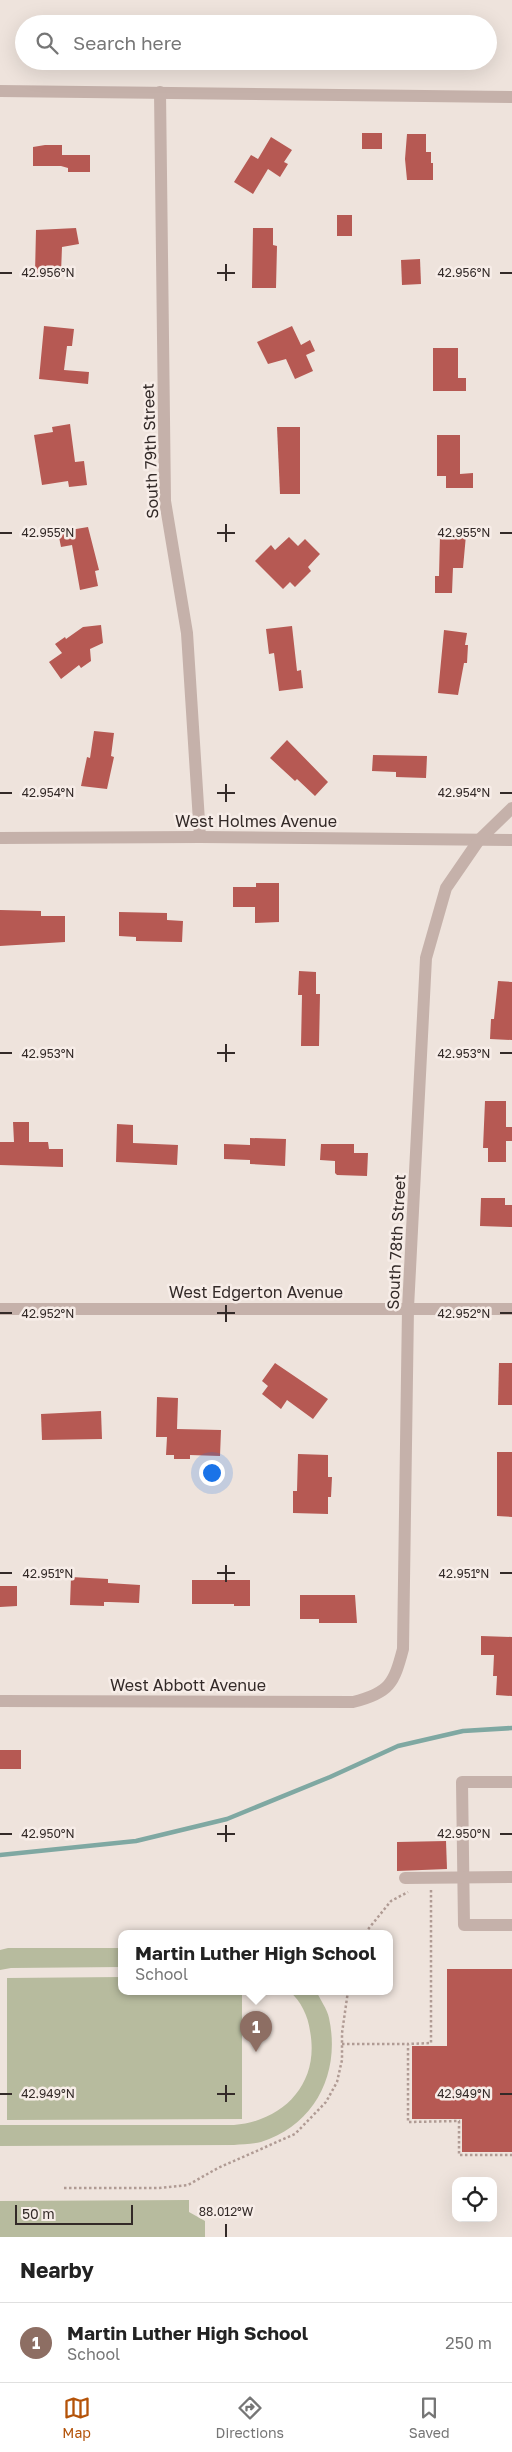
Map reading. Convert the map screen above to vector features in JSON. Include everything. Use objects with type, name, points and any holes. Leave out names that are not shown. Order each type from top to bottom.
[{"type":"street","points":[[0,91],[512,97]]},
{"type":"street","name":"South 79th Street","points":[[160,92],[165,501],[187,633],[200,837]]},
{"type":"street","name":"South 78th Street","points":[[376,1696],[396,1678],[403,1649],[408,1308],[426,958],[446,888],[479,840],[512,808]]},
{"type":"street","name":"West Holmes Avenue","points":[[0,838],[200,837],[512,840]]},
{"type":"street","name":"West Edgerton Avenue","points":[[0,1309],[512,1309]]},
{"type":"street","name":"West Abbott Avenue","points":[[0,1701],[353,1702],[376,1696]]},
{"type":"street","points":[[512,1782],[462,1782],[464,1925],[512,1924]]},
{"type":"street","points":[[405,1878],[512,1877]]},
{"type":"path","points":[[342,2044],[431,2043],[431,1889],[429,1878],[392,1901],[368,1930]]},
{"type":"path","points":[[64,2188],[150,2189],[188,2184],[218,2168],[295,2134],[326,2102],[337,2082],[342,2060],[348,1995]]},
{"type":"path","points":[[408,2044],[408,2122],[458,2121],[459,2155],[512,2155]]},
{"type":"green space","points":[[8,1948],[118,1948],[118,1967],[11,1968],[0,1970],[0,1950]]},
{"type":"green space","points":[[118,1977],[118,1995],[242,1995],[242,2119],[7,2120],[7,1978]]},
{"type":"green space","points":[[293,1995],[318,1995],[329,2018],[332,2038],[331,2058],[327,2077],[320,2094],[309,2110],[296,2123],[280,2134],[261,2142],[234,2145],[0,2146],[0,2125],[234,2125],[252,2122],[268,2116],[283,2107],[294,2096],[304,2083],[309,2067],[312,2050],[310,2031],[308,2020]]},
{"type":"green space","points":[[189,2200],[189,2212],[205,2221],[205,2237],[0,2237],[0,2201]]},
{"type":"building","points":[[362,133],[382,133],[382,149],[362,149]]},
{"type":"building","points":[[407,134],[426,134],[426,152],[431,152],[433,180],[407,180],[405,159]]},
{"type":"building","points":[[271,137],[292,150],[284,162],[288,164],[280,177],[268,169],[253,194],[234,182],[251,155],[258,159]]},
{"type":"building","points":[[62,145],[62,155],[90,155],[90,172],[68,172],[68,168],[61,166],[33,166],[33,147]]},
{"type":"building","points":[[337,215],[352,215],[352,236],[337,236]]},
{"type":"building","points":[[76,228],[79,244],[62,247],[61,273],[35,273],[36,230]]},
{"type":"building","points":[[253,228],[273,228],[273,245],[277,246],[276,288],[252,288]]},
{"type":"building","points":[[420,259],[421,284],[402,285],[401,260]]},
{"type":"building","points":[[44,326],[74,329],[72,346],[67,346],[64,370],[89,372],[88,384],[39,379]]},
{"type":"building","points":[[292,326],[301,345],[310,340],[315,351],[306,355],[313,371],[295,379],[286,359],[268,364],[257,342]]},
{"type":"building","points":[[433,348],[458,348],[458,378],[466,378],[466,391],[433,391]]},
{"type":"building","points":[[70,424],[75,462],[84,461],[87,485],[69,487],[68,481],[42,485],[34,435],[53,432],[52,427]]},
{"type":"building","points":[[277,427],[300,427],[300,494],[280,494]]},
{"type":"building","points":[[437,435],[460,435],[460,474],[473,473],[473,488],[446,488],[446,476],[437,476]]},
{"type":"building","points":[[88,527],[99,570],[95,571],[98,586],[80,590],[72,545],[61,547],[58,532]]},
{"type":"building","points":[[440,535],[466,535],[463,568],[453,568],[452,593],[435,593],[435,576],[439,576]]},
{"type":"building","points":[[289,537],[298,546],[305,539],[320,554],[308,567],[311,571],[295,587],[290,582],[283,589],[255,561],[271,545],[275,550]]},
{"type":"building","points":[[101,625],[103,643],[90,649],[91,661],[81,668],[79,665],[61,679],[49,662],[62,653],[55,644],[83,627]]},
{"type":"building","points":[[292,626],[297,671],[301,670],[303,688],[279,691],[274,653],[269,654],[266,629]]},
{"type":"building","points":[[444,630],[467,633],[465,645],[468,645],[467,663],[464,663],[458,695],[438,693]]},
{"type":"building","points":[[94,731],[114,733],[111,756],[114,757],[107,789],[81,786],[87,757],[90,758]]},
{"type":"building","points":[[287,740],[328,782],[315,796],[270,758]]},
{"type":"building","points":[[373,755],[427,756],[426,778],[396,777],[396,772],[372,771]]},
{"type":"building","points":[[256,883],[279,883],[279,922],[255,923],[255,907],[233,907],[233,887],[256,887]]},
{"type":"building","points":[[0,910],[41,911],[41,916],[65,916],[65,942],[0,946]]},
{"type":"building","points":[[119,912],[167,913],[167,920],[183,921],[182,942],[136,941],[136,937],[119,936]]},
{"type":"building","points":[[299,971],[316,972],[316,994],[320,994],[319,1046],[301,1046],[302,995],[298,995]]},
{"type":"building","points":[[498,981],[512,982],[512,1040],[490,1039],[491,1019],[494,1019]]},
{"type":"building","points":[[485,1101],[506,1101],[506,1127],[512,1127],[512,1141],[506,1141],[506,1162],[488,1162],[488,1148],[483,1148]]},
{"type":"building","points":[[13,1122],[29,1122],[29,1142],[48,1142],[49,1149],[63,1149],[63,1167],[0,1165],[0,1142],[14,1142]]},
{"type":"building","points":[[117,1124],[133,1125],[133,1143],[178,1145],[177,1165],[116,1162]]},
{"type":"building","points":[[250,1138],[286,1139],[285,1166],[250,1164],[250,1160],[224,1159],[224,1144],[250,1145]]},
{"type":"building","points":[[321,1144],[354,1144],[354,1153],[368,1153],[367,1176],[337,1175],[335,1173],[335,1161],[320,1160]]},
{"type":"building","points":[[481,1198],[505,1198],[505,1205],[512,1205],[512,1227],[480,1226]]},
{"type":"building","points":[[275,1363],[328,1399],[313,1419],[287,1400],[281,1409],[262,1394],[268,1386],[262,1381]]},
{"type":"building","points":[[499,1363],[512,1363],[512,1405],[498,1405]]},
{"type":"building","points":[[157,1397],[178,1398],[177,1429],[221,1430],[220,1456],[190,1455],[190,1459],[174,1459],[174,1455],[166,1455],[167,1437],[156,1437]]},
{"type":"building","points":[[101,1411],[102,1439],[42,1440],[41,1414]]},
{"type":"building","points":[[497,1452],[512,1452],[512,1517],[497,1516]]},
{"type":"building","points":[[298,1454],[328,1455],[328,1477],[332,1477],[331,1497],[328,1497],[328,1514],[293,1513],[293,1491],[297,1491]]},
{"type":"building","points":[[71,1577],[108,1579],[108,1583],[140,1585],[139,1603],[104,1602],[104,1606],[70,1605]]},
{"type":"building","points":[[192,1580],[250,1580],[250,1606],[192,1604]]},
{"type":"building","points":[[0,1586],[17,1586],[17,1606],[0,1607]]},
{"type":"building","points":[[300,1595],[355,1595],[357,1623],[319,1623],[319,1619],[300,1619]]},
{"type":"building","points":[[481,1636],[512,1637],[512,1696],[496,1695],[497,1676],[493,1676],[494,1655],[481,1655]]},
{"type":"building","points":[[0,1750],[21,1750],[21,1769],[0,1769]]},
{"type":"building","points":[[446,1841],[447,1869],[397,1871],[397,1842]]},
{"type":"building","points":[[447,1969],[512,1969],[512,2152],[462,2152],[462,2119],[412,2119],[412,2046],[447,2046]]},
{"type":"waterway","points":[[0,1855],[136,1841],[227,1819],[330,1777],[398,1746],[463,1731],[512,1728]]},
{"type":"place","name":"Martin Luther High School","points":[[256,2052]]}]
